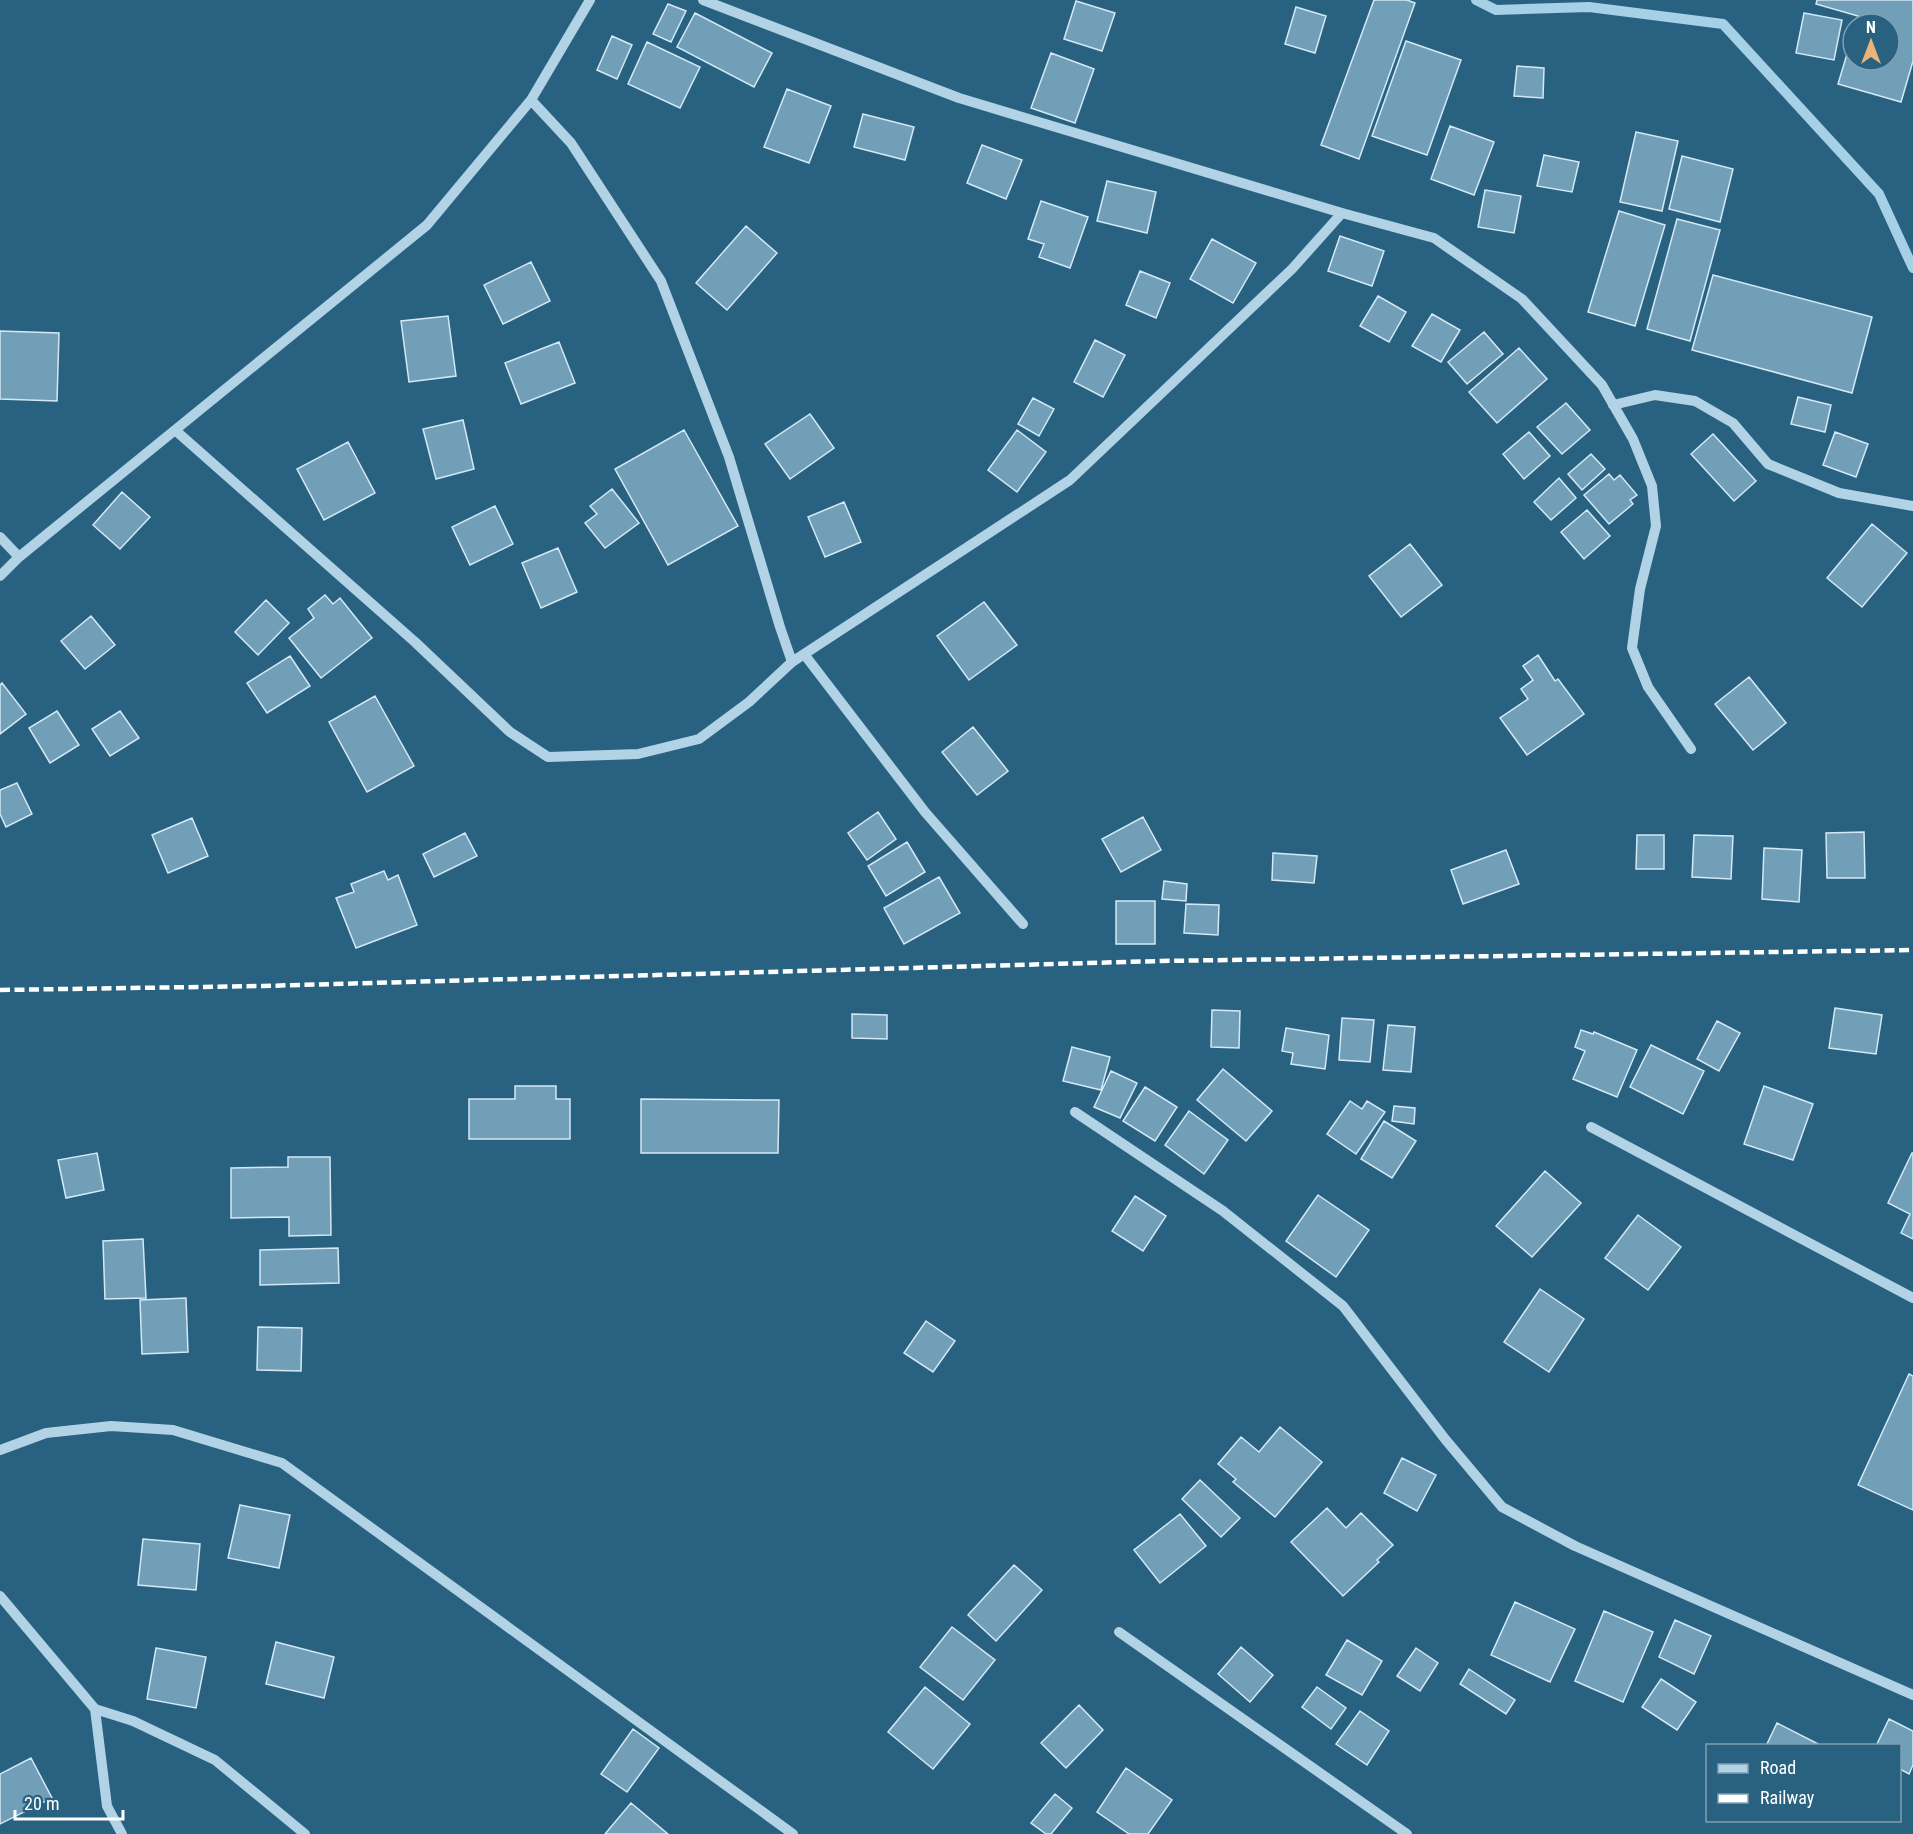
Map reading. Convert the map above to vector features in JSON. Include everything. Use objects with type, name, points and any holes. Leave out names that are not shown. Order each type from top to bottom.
[{"type":"street","points":[[0,576],[19,557],[427,225],[531,100],[590,0]]},
{"type":"street","points":[[703,0],[959,98],[1341,213],[1434,238],[1522,299],[1602,385],[1633,440],[1652,486],[1656,526],[1640,589],[1632,648],[1648,687],[1691,749]]},
{"type":"street","points":[[531,100],[571,143],[661,281],[729,457],[792,662]]},
{"type":"street","points":[[175,430],[415,642],[510,732],[548,757],[638,754],[699,740],[749,702],[792,662],[1070,480],[1292,269],[1341,213]]},
{"type":"street","points":[[1613,405],[1655,394],[1695,400],[1733,423],[1768,464],[1839,493],[1913,506]]},
{"type":"street","points":[[0,537],[19,557]]},
{"type":"street","points":[[804,654],[925,813],[1023,924]]},
{"type":"street","points":[[1075,1113],[1223,1211],[1343,1306],[1444,1439],[1502,1507],[1575,1546],[1913,1695]]},
{"type":"street","points":[[1591,1127],[1913,1298]]},
{"type":"street","points":[[0,1450],[46,1433],[111,1426],[173,1430],[282,1463],[793,1834]]},
{"type":"street","points":[[0,1596],[95,1710],[107,1806],[122,1834]]},
{"type":"street","points":[[1119,1632],[1407,1834]]},
{"type":"street","points":[[95,1710],[133,1721],[215,1760],[305,1834]]},
{"type":"building","points":[[1374,0],[1407,0],[1415,3],[1359,159],[1321,145]]},
{"type":"building","points":[[1817,0],[1913,0],[1913,61],[1901,102],[1838,84],[1842,72],[1901,72],[1901,12],[1844,12],[1816,4]]},
{"type":"building","points":[[1076,1],[1115,13],[1102,51],[1064,39]]},
{"type":"building","points":[[668,4],[686,11],[671,42],[653,34]]},
{"type":"building","points":[[1296,7],[1326,16],[1315,53],[1285,44]]},
{"type":"building","points":[[695,13],[772,53],[754,87],[677,47]]},
{"type":"building","points":[[1804,13],[1841,20],[1834,60],[1796,53]]},
{"type":"building","points":[[612,36],[632,45],[617,79],[597,70]]},
{"type":"building","points":[[1406,41],[1461,60],[1427,155],[1372,136]]},
{"type":"building","points":[[647,42],[700,67],[680,108],[628,84]]},
{"type":"building","points":[[1051,53],[1094,69],[1075,123],[1031,108]]},
{"type":"building","points":[[1517,66],[1544,68],[1543,98],[1514,96]]},
{"type":"building","points":[[787,89],[831,106],[809,163],[764,147]]},
{"type":"building","points":[[863,114],[914,127],[905,160],[854,147]]},
{"type":"building","points":[[1450,126],[1494,142],[1474,195],[1431,179]]},
{"type":"building","points":[[1636,132],[1678,141],[1662,211],[1620,202]]},
{"type":"building","points":[[982,145],[1022,160],[1006,199],[967,183]]},
{"type":"building","points":[[1544,155],[1579,162],[1572,192],[1537,186]]},
{"type":"building","points":[[1682,156],[1733,169],[1720,222],[1669,209]]},
{"type":"building","points":[[1107,181],[1156,192],[1147,233],[1097,221]]},
{"type":"building","points":[[1485,190],[1521,196],[1514,233],[1478,227]]},
{"type":"building","points":[[1041,201],[1088,217],[1070,268],[1039,257],[1044,244],[1028,239]]},
{"type":"building","points":[[1619,211],[1665,225],[1635,326],[1588,312]]},
{"type":"building","points":[[1677,219],[1720,230],[1690,341],[1647,329]]},
{"type":"building","points":[[746,226],[777,253],[727,310],[696,283]]},
{"type":"building","points":[[1340,236],[1384,251],[1372,286],[1328,271]]},
{"type":"building","points":[[1212,239],[1256,263],[1233,303],[1190,279]]},
{"type":"building","points":[[531,262],[550,301],[503,324],[484,285]]},
{"type":"building","points":[[1140,271],[1170,283],[1156,318],[1126,305]]},
{"type":"building","points":[[1713,275],[1872,317],[1852,393],[1692,350]]},
{"type":"building","points":[[1378,296],[1406,312],[1389,342],[1360,326]]},
{"type":"building","points":[[1432,314],[1460,330],[1441,362],[1412,346]]},
{"type":"building","points":[[448,316],[456,376],[409,382],[401,321]]},
{"type":"building","points":[[0,331],[59,333],[57,401],[0,399]]},
{"type":"building","points":[[1484,332],[1503,354],[1467,384],[1448,362]]},
{"type":"building","points":[[1095,340],[1125,355],[1103,397],[1074,382]]},
{"type":"building","points":[[559,342],[575,383],[521,404],[505,363]]},
{"type":"building","points":[[1519,348],[1547,379],[1497,423],[1469,392]]},
{"type":"building","points":[[1798,397],[1831,405],[1825,432],[1791,424]]},
{"type":"building","points":[[1033,398],[1054,409],[1039,436],[1018,424]]},
{"type":"building","points":[[1566,403],[1590,430],[1562,454],[1537,427]]},
{"type":"building","points":[[810,414],[834,448],[790,479],[765,444]]},
{"type":"building","points":[[463,420],[474,469],[436,479],[423,429]]},
{"type":"building","points":[[684,430],[738,526],[668,565],[615,469]]},
{"type":"building","points":[[1017,430],[1046,452],[1017,492],[988,470]]},
{"type":"building","points":[[1529,432],[1550,456],[1524,479],[1503,454]]},
{"type":"building","points":[[1835,432],[1868,444],[1856,477],[1823,465]]},
{"type":"building","points":[[1713,434],[1756,481],[1734,501],[1691,454]]},
{"type":"building","points":[[348,442],[375,493],[324,520],[297,469]]},
{"type":"building","points":[[1591,454],[1605,469],[1582,490],[1568,474]]},
{"type":"building","points":[[1609,474],[1614,480],[1620,475],[1637,495],[1630,500],[1633,504],[1609,524],[1584,495]]},
{"type":"building","points":[[1559,478],[1576,498],[1551,520],[1534,502]]},
{"type":"building","points":[[612,489],[639,523],[605,548],[585,523],[597,514],[590,506]]},
{"type":"building","points":[[122,492],[150,517],[120,549],[93,525]]},
{"type":"building","points":[[844,502],[861,542],[825,557],[808,517]]},
{"type":"building","points":[[495,506],[513,544],[470,565],[452,527]]},
{"type":"building","points":[[1587,510],[1610,536],[1584,559],[1561,532]]},
{"type":"building","points":[[1872,524],[1907,553],[1862,607],[1827,578]]},
{"type":"building","points":[[1410,544],[1442,585],[1401,617],[1369,576]]},
{"type":"building","points":[[558,548],[577,592],[541,608],[522,563]]},
{"type":"building","points":[[325,595],[333,604],[340,598],[372,638],[321,678],[289,638],[314,618],[308,609]]},
{"type":"building","points":[[266,600],[289,623],[258,655],[235,632]]},
{"type":"building","points":[[984,602],[1017,645],[969,680],[937,636]]},
{"type":"building","points":[[91,616],[115,645],[85,669],[61,641]]},
{"type":"building","points":[[1538,655],[1555,681],[1558,679],[1584,714],[1527,755],[1500,718],[1528,699],[1521,689],[1533,680],[1523,666]]},
{"type":"building","points":[[290,656],[310,686],[267,713],[247,683]]},
{"type":"building","points":[[1749,677],[1786,723],[1753,750],[1715,704]]},
{"type":"building","points":[[2,683],[26,714],[0,734],[0,685]]},
{"type":"building","points":[[375,696],[414,766],[367,792],[329,722]]},
{"type":"building","points":[[57,711],[79,745],[50,763],[29,728]]},
{"type":"building","points":[[120,711],[139,738],[110,756],[92,729]]},
{"type":"building","points":[[973,727],[1008,771],[977,795],[942,752]]},
{"type":"building","points":[[17,783],[32,814],[6,827],[0,814],[0,790]]},
{"type":"building","points":[[878,812],[896,839],[867,860],[848,833]]},
{"type":"building","points":[[1143,817],[1161,850],[1121,872],[1102,839]]},
{"type":"building","points":[[192,818],[208,856],[168,873],[152,835]]},
{"type":"building","points":[[1864,832],[1865,878],[1827,878],[1826,833]]},
{"type":"building","points":[[465,833],[477,856],[434,877],[423,854]]},
{"type":"building","points":[[1637,835],[1664,835],[1664,869],[1636,869]]},
{"type":"building","points":[[1694,835],[1733,836],[1731,879],[1692,877]]},
{"type":"building","points":[[907,842],[925,872],[886,896],[868,866]]},
{"type":"building","points":[[1764,848],[1802,850],[1799,902],[1762,899]]},
{"type":"building","points":[[1506,850],[1519,884],[1463,904],[1451,870]]},
{"type":"building","points":[[1273,853],[1317,856],[1314,883],[1272,880]]},
{"type":"building","points":[[384,871],[388,880],[398,875],[417,925],[356,948],[336,898],[354,892],[351,884]]},
{"type":"building","points":[[939,877],[960,913],[904,944],[884,908]]},
{"type":"building","points":[[1164,881],[1187,884],[1186,901],[1162,899]]},
{"type":"building","points":[[1116,901],[1155,901],[1155,944],[1116,944]]},
{"type":"building","points":[[1186,904],[1219,905],[1218,935],[1184,933]]},
{"type":"building","points":[[1835,1008],[1882,1015],[1876,1054],[1829,1048]]},
{"type":"building","points":[[1212,1010],[1240,1011],[1239,1048],[1211,1047]]},
{"type":"building","points":[[852,1014],[887,1015],[887,1039],[852,1038]]},
{"type":"building","points":[[1342,1018],[1374,1020],[1370,1062],[1339,1060]]},
{"type":"building","points":[[1717,1021],[1740,1033],[1719,1071],[1697,1059]]},
{"type":"building","points":[[1388,1025],[1415,1027],[1411,1072],[1383,1070]]},
{"type":"building","points":[[1286,1028],[1329,1035],[1325,1069],[1291,1064],[1293,1053],[1282,1051]]},
{"type":"building","points":[[1581,1030],[1593,1034],[1594,1032],[1637,1050],[1617,1097],[1573,1079],[1585,1051],[1575,1047]]},
{"type":"building","points":[[1651,1045],[1704,1071],[1683,1114],[1630,1087]]},
{"type":"building","points":[[1072,1047],[1110,1057],[1101,1090],[1063,1081]]},
{"type":"building","points":[[1223,1069],[1272,1111],[1246,1141],[1197,1100]]},
{"type":"building","points":[[1111,1071],[1137,1083],[1120,1118],[1094,1107]]},
{"type":"building","points":[[515,1086],[556,1086],[556,1099],[570,1099],[570,1139],[469,1139],[469,1099],[515,1099]]},
{"type":"building","points":[[1764,1086],[1813,1104],[1793,1160],[1744,1144]]},
{"type":"building","points":[[1145,1087],[1177,1107],[1155,1141],[1123,1121]]},
{"type":"building","points":[[641,1099],[779,1100],[778,1153],[641,1153]]},
{"type":"building","points":[[1350,1101],[1362,1109],[1367,1101],[1385,1112],[1356,1154],[1327,1134]]},
{"type":"building","points":[[1394,1106],[1415,1108],[1414,1124],[1392,1121]]},
{"type":"building","points":[[1189,1111],[1228,1140],[1204,1174],[1165,1145]]},
{"type":"building","points":[[1384,1121],[1416,1141],[1392,1178],[1361,1159]]},
{"type":"building","points":[[97,1153],[104,1190],[66,1198],[58,1160]]},
{"type":"building","points":[[1912,1153],[1913,1239],[1901,1233],[1910,1214],[1888,1203]]},
{"type":"building","points":[[288,1157],[330,1157],[331,1235],[289,1236],[289,1217],[231,1218],[231,1168],[288,1167]]},
{"type":"building","points":[[1545,1171],[1581,1203],[1532,1257],[1496,1226]]},
{"type":"building","points":[[1318,1195],[1369,1230],[1336,1277],[1286,1241]]},
{"type":"building","points":[[1135,1196],[1166,1216],[1143,1251],[1112,1231]]},
{"type":"building","points":[[1638,1215],[1681,1247],[1648,1290],[1605,1258]]},
{"type":"building","points":[[143,1239],[146,1298],[105,1299],[103,1241]]},
{"type":"building","points":[[338,1248],[339,1283],[260,1285],[260,1250]]},
{"type":"building","points":[[1540,1289],[1584,1319],[1549,1372],[1504,1342]]},
{"type":"building","points":[[186,1298],[188,1352],[142,1354],[140,1300]]},
{"type":"building","points":[[926,1321],[955,1341],[933,1372],[904,1353]]},
{"type":"building","points":[[258,1327],[302,1328],[301,1371],[257,1370]]},
{"type":"building","points":[[1909,1374],[1913,1376],[1913,1510],[1858,1485]]},
{"type":"building","points":[[1280,1427],[1322,1462],[1275,1517],[1233,1482],[1236,1479],[1218,1464],[1241,1437],[1259,1452]]},
{"type":"building","points":[[1402,1458],[1436,1475],[1417,1511],[1384,1493]]},
{"type":"building","points":[[1200,1480],[1240,1518],[1221,1537],[1182,1499]]},
{"type":"building","points":[[240,1505],[290,1515],[279,1568],[228,1558]]},
{"type":"building","points":[[1327,1508],[1346,1528],[1361,1513],[1393,1545],[1377,1560],[1379,1562],[1343,1596],[1291,1542]]},
{"type":"building","points":[[1180,1514],[1206,1546],[1160,1583],[1134,1550]]},
{"type":"building","points":[[143,1539],[200,1544],[196,1590],[138,1585]]},
{"type":"building","points":[[1014,1565],[1042,1590],[996,1641],[968,1615]]},
{"type":"building","points":[[1515,1602],[1575,1629],[1550,1682],[1491,1655]]},
{"type":"building","points":[[1604,1611],[1653,1632],[1623,1702],[1575,1681]]},
{"type":"building","points":[[1675,1620],[1711,1636],[1694,1674],[1659,1657]]},
{"type":"building","points":[[952,1627],[995,1660],[963,1700],[920,1667]]},
{"type":"building","points":[[1347,1640],[1382,1661],[1362,1695],[1326,1675]]},
{"type":"building","points":[[276,1642],[334,1657],[324,1698],[266,1684]]},
{"type":"building","points":[[1241,1647],[1273,1675],[1250,1702],[1218,1674]]},
{"type":"building","points":[[156,1648],[206,1657],[196,1708],[147,1699]]},
{"type":"building","points":[[1416,1648],[1438,1663],[1420,1691],[1397,1676]]},
{"type":"building","points":[[1469,1669],[1515,1700],[1506,1714],[1460,1684]]},
{"type":"building","points":[[1661,1679],[1696,1702],[1677,1730],[1642,1707]]},
{"type":"building","points":[[925,1687],[970,1724],[933,1769],[888,1732]]},
{"type":"building","points":[[1317,1687],[1346,1708],[1331,1729],[1302,1707]]},
{"type":"building","points":[[1079,1705],[1103,1730],[1066,1768],[1041,1743]]},
{"type":"building","points":[[1360,1711],[1389,1731],[1367,1765],[1336,1744]]},
{"type":"building","points":[[1889,1719],[1913,1731],[1913,1765],[1909,1774],[1901,1770],[1901,1744],[1877,1744]]},
{"type":"building","points":[[1777,1723],[1818,1744],[1767,1744]]},
{"type":"building","points":[[633,1729],[659,1748],[627,1792],[601,1774]]},
{"type":"building","points":[[31,1758],[52,1798],[0,1824],[0,1774]]},
{"type":"building","points":[[1126,1768],[1172,1800],[1148,1834],[1129,1834],[1097,1812]]},
{"type":"building","points":[[1055,1794],[1072,1808],[1051,1834],[1046,1834],[1031,1823]]},
{"type":"building","points":[[631,1803],[668,1834],[605,1834]]},
{"type":"waterway","points":[[1476,0],[1496,10],[1589,7],[1723,24],[1879,194],[1913,268]]},
{"type":"railway","points":[[0,990],[263,986],[1160,961],[1913,950]]}]
